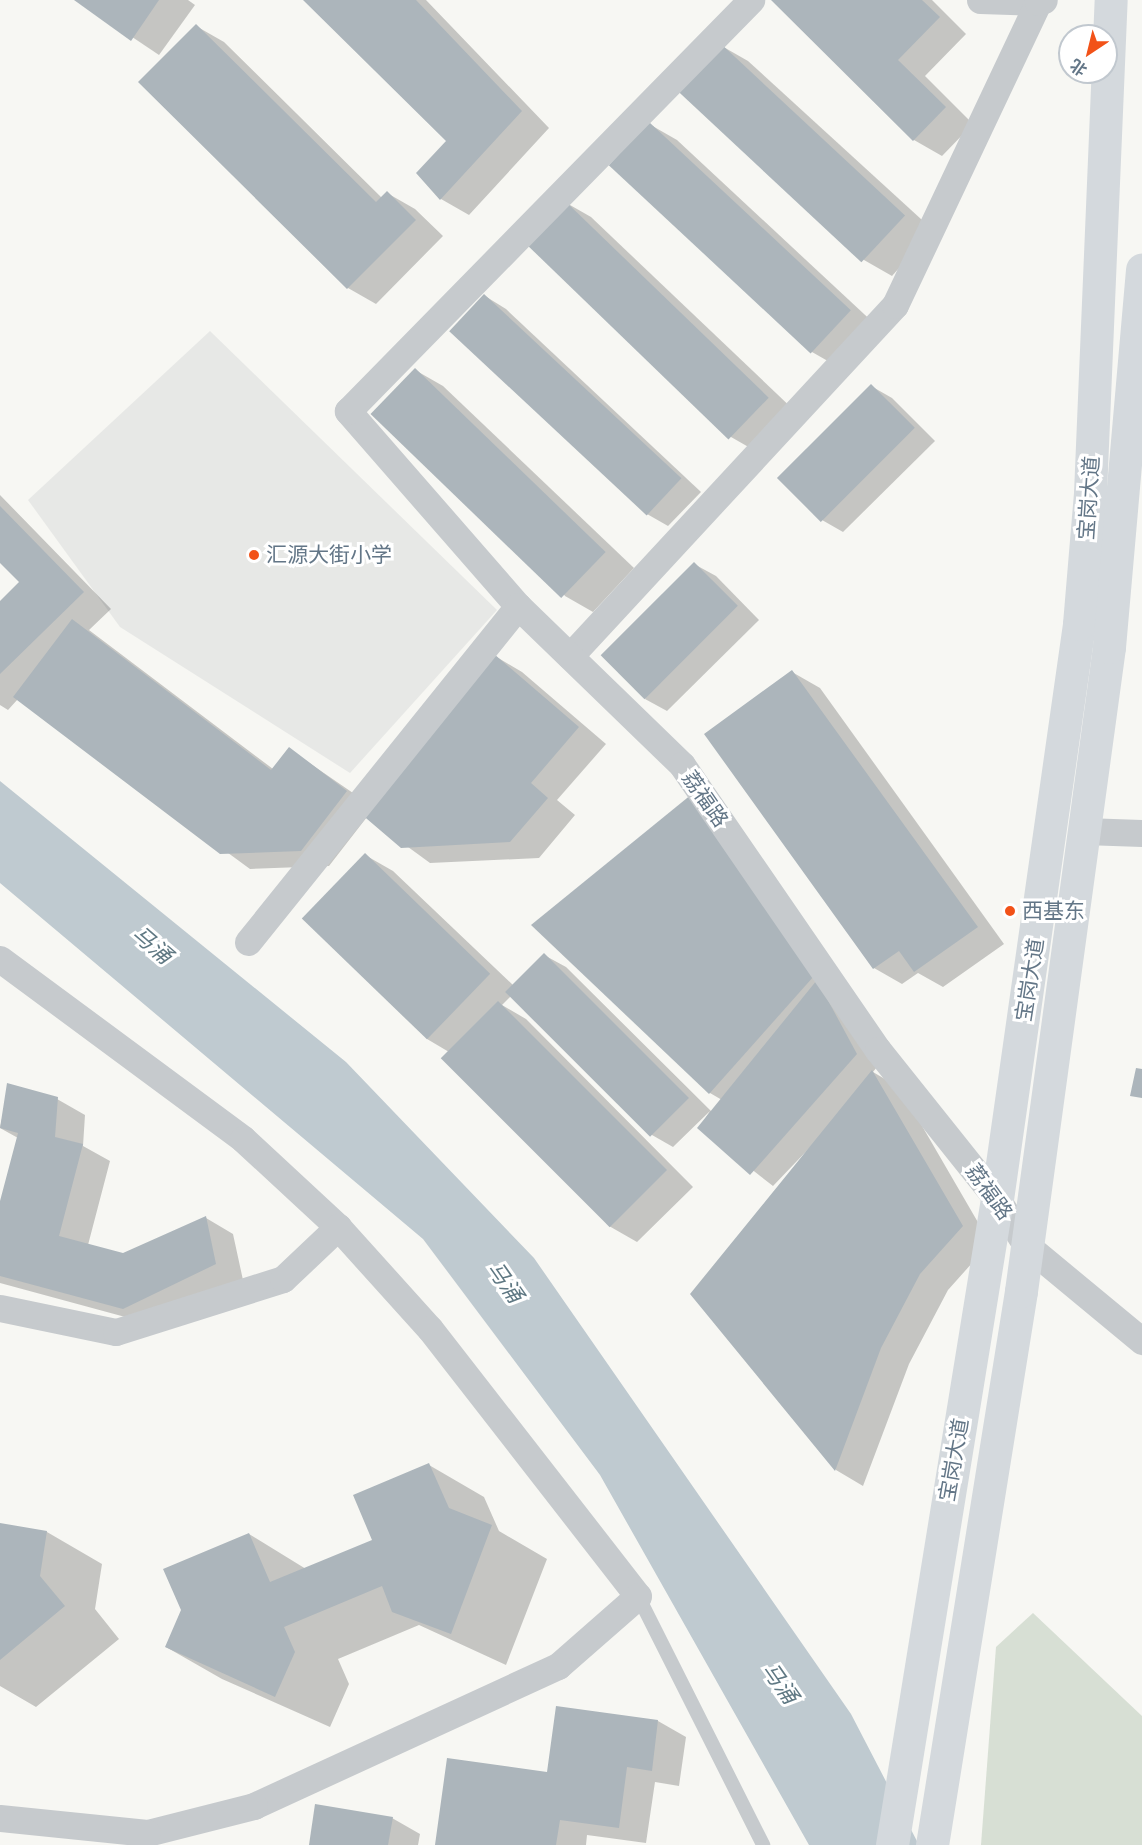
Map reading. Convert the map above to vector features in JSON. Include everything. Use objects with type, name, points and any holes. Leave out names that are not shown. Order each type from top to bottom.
[{"type":"main road","name":"宝岗大道","points":[[892,1845],[997,1198],[1079,624],[1090,492],[1111,0]]},
{"type":"main road","name":"宝岗大道","points":[[933,1845],[1026,1245],[1110,635],[1142,269]]},
{"type":"street","name":"荔福路","points":[[751,0],[348,411],[518,606],[682,765],[878,1050],[997,1198],[1026,1245],[1142,1341]]},
{"type":"street","points":[[570,656],[895,305],[1041,1],[980,0]]},
{"type":"street","points":[[248,942],[518,606]]},
{"type":"street","points":[[1084,831],[1142,833]]},
{"type":"street","points":[[0,959],[243,1139],[338,1227],[430,1329],[638,1596],[558,1665],[254,1806],[170,1836],[0,1818]]},
{"type":"street","points":[[0,1308],[117,1332],[283,1279],[338,1227]]},
{"type":"lane","points":[[638,1596],[763,1845]]},
{"type":"shaded area","name":"汇源大街小学","points":[[210,331],[497,610],[350,773],[120,627],[28,500]]},
{"type":"shaded area","points":[[1033,1613],[1142,1716],[1142,1845],[981,1845],[996,1647]]},
{"type":"water","name":"马涌","points":[[0,781],[346,1062],[534,1258],[851,1714],[919,1845],[809,1845],[600,1475],[423,1239],[0,883]]},
{"type":"building","points":[[74,0],[159,0],[131,41]]},
{"type":"building","points":[[303,0],[416,0],[522,111],[440,200],[416,173],[446,141]]},
{"type":"building","points":[[771,0],[922,0],[940,17],[898,60],[946,107],[913,141]]},
{"type":"building","points":[[196,24],[376,202],[387,191],[416,220],[347,289],[138,82]]},
{"type":"building","points":[[720,43],[905,216],[861,262],[676,90]]},
{"type":"building","points":[[649,122],[851,310],[811,353],[609,165]]},
{"type":"building","points":[[563,199],[769,398],[728,439],[523,241]]},
{"type":"building","points":[[484,294],[681,478],[647,515],[449,331]]},
{"type":"building","points":[[415,368],[606,552],[561,598],[371,414]]},
{"type":"building","points":[[871,384],[915,428],[821,522],[777,478]]},
{"type":"building","points":[[0,506],[84,592],[0,674],[0,601],[19,582],[0,563]]},
{"type":"building","points":[[694,562],[738,606],[645,699],[601,655]]},
{"type":"building","points":[[72,619],[271,770],[289,747],[347,791],[301,851],[220,854],[13,697]]},
{"type":"building","points":[[494,654],[579,727],[531,783],[548,798],[510,842],[401,848],[360,813]]},
{"type":"building","points":[[792,670],[978,927],[914,972],[899,951],[873,969],[704,734]]},
{"type":"building","points":[[692,794],[814,976],[709,1094],[531,925]]},
{"type":"building","points":[[365,853],[490,974],[427,1039],[302,918]]},
{"type":"building","points":[[544,953],[689,1098],[650,1137],[505,992]]},
{"type":"building","points":[[817,980],[857,1054],[750,1175],[697,1128]]},
{"type":"building","points":[[498,1001],[667,1170],[610,1227],[441,1058]]},
{"type":"building","points":[[1136,1068],[1142,1069],[1142,1098],[1130,1096]]},
{"type":"building","points":[[872,1070],[963,1226],[920,1274],[881,1348],[835,1471],[690,1294]]},
{"type":"building","points":[[7,1083],[58,1097],[55,1137],[83,1144],[59,1236],[123,1253],[206,1216],[216,1264],[123,1309],[0,1276],[0,1201],[18,1133],[0,1128]]},
{"type":"building","points":[[429,1463],[449,1508],[492,1525],[451,1634],[392,1612],[382,1586],[284,1627],[295,1652],[275,1697],[165,1647],[181,1610],[163,1569],[249,1533],[270,1582],[372,1540],[353,1495]]},
{"type":"building","points":[[0,1523],[47,1531],[40,1576],[65,1606],[0,1660]]},
{"type":"building","points":[[556,1706],[658,1720],[652,1771],[627,1767],[619,1828],[560,1820],[556,1845],[435,1845],[447,1758],[547,1772]]},
{"type":"building","points":[[315,1804],[393,1817],[388,1845],[309,1845]]},
{"type":"place","name":"汇源大街小学","points":[[254,555]]},
{"type":"place","name":"西基东","points":[[1010,911]]}]
